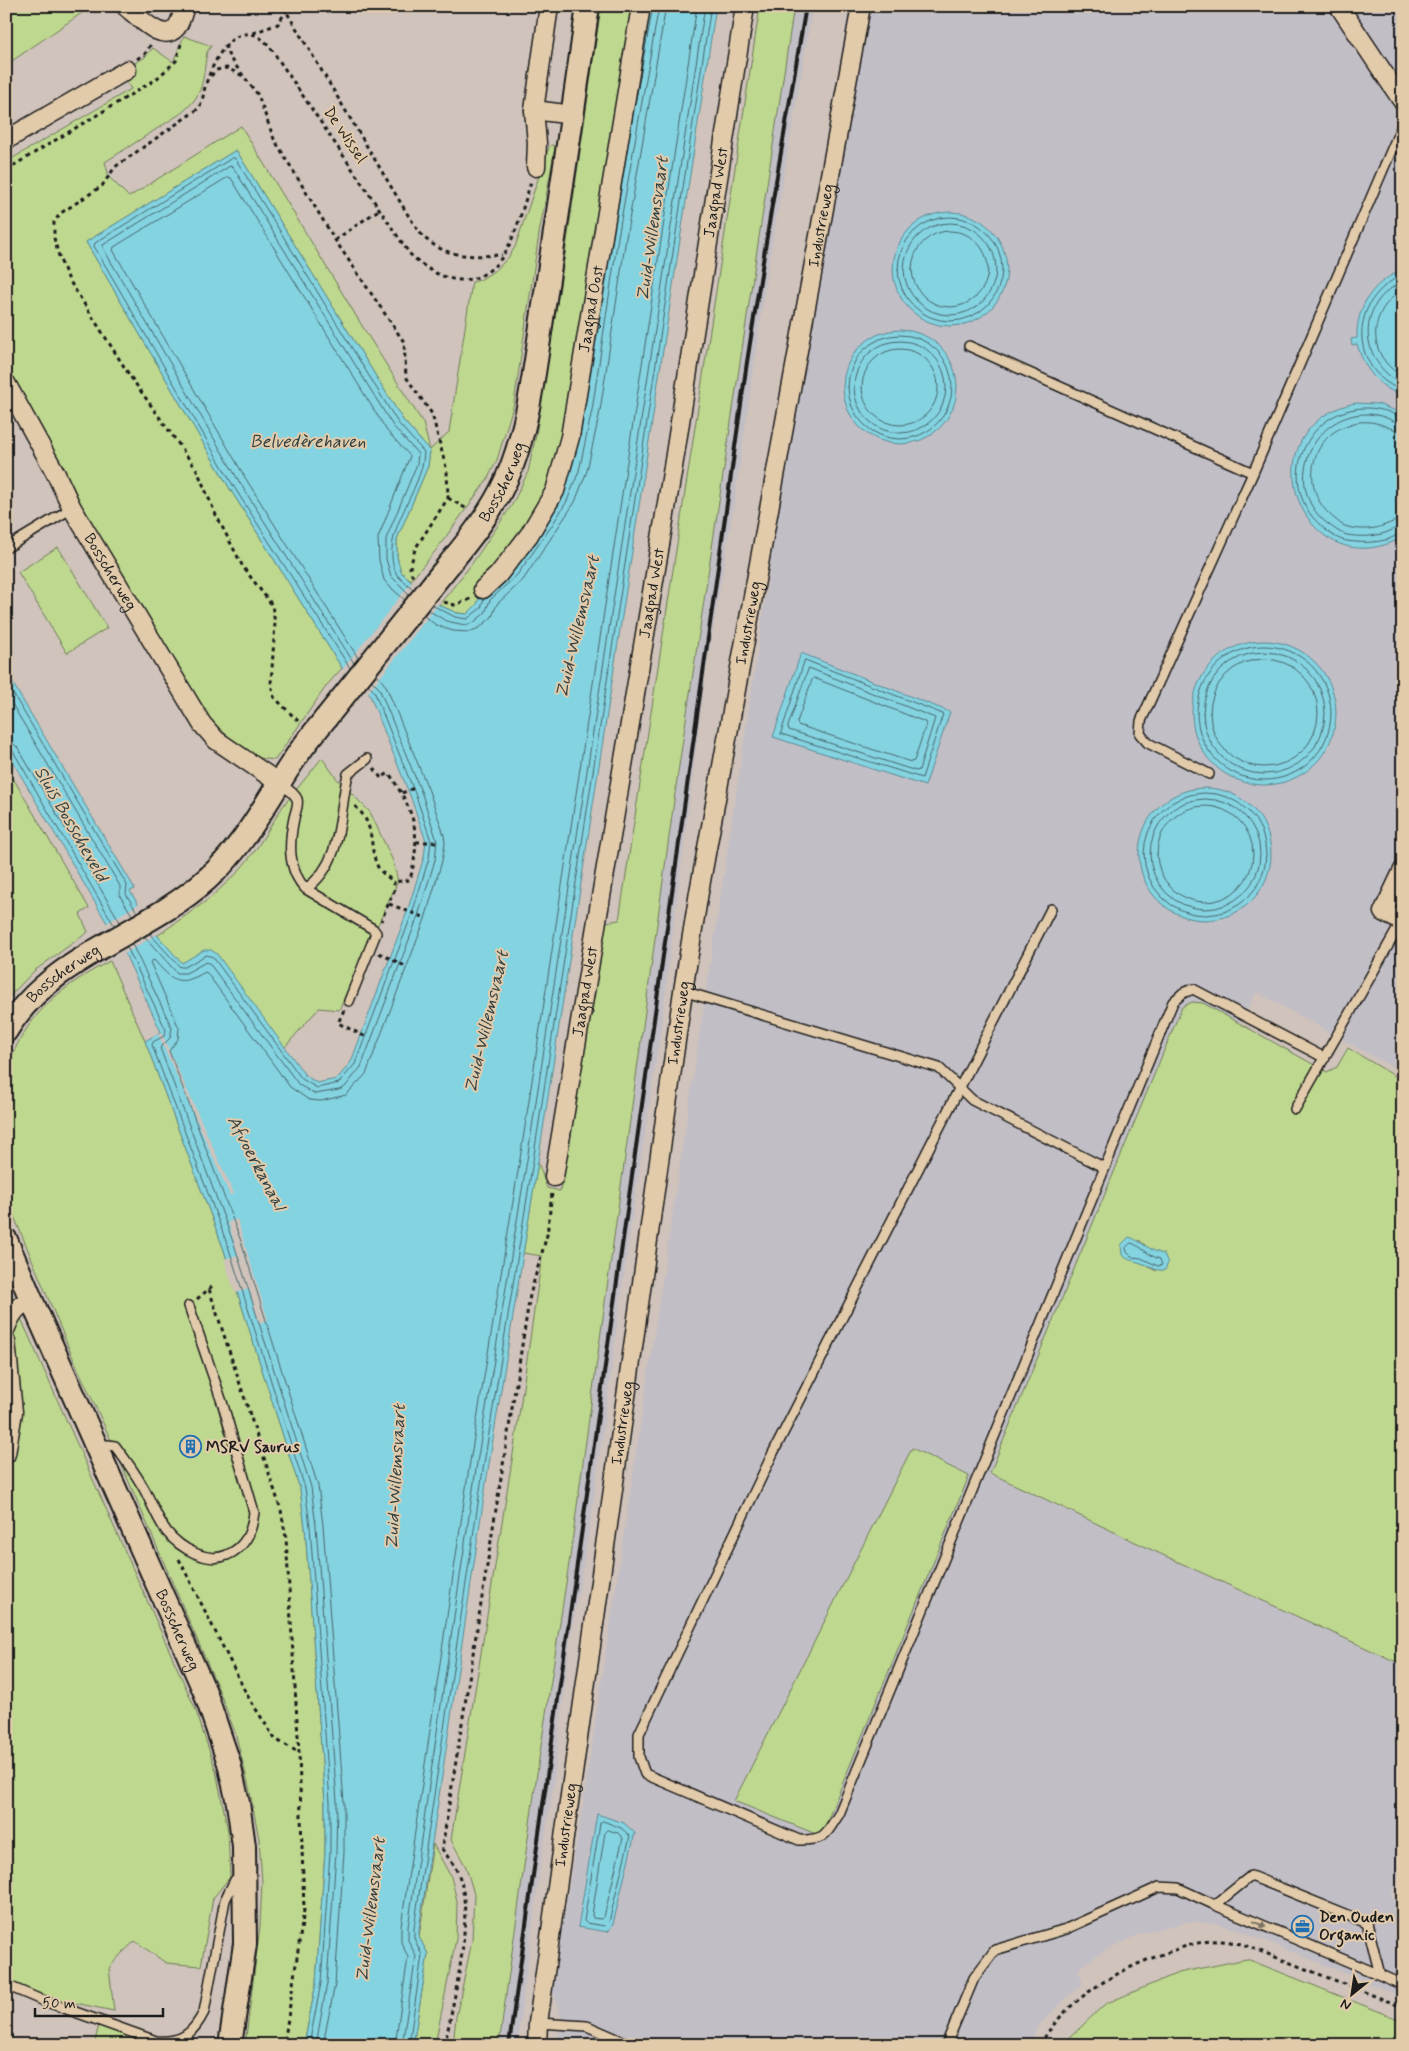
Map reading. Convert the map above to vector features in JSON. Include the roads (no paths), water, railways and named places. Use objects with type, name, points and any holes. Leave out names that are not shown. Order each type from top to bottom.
[{"type":"street","points":[[125,6],[162,34],[170,33],[179,24],[185,6]]},
{"type":"street","points":[[536,167],[537,143],[534,110],[549,6]]},
{"type":"street","name":"Bosscherweg","points":[[6,1031],[26,1004],[54,977],[156,915],[195,889],[220,867],[251,830],[295,758],[487,514],[506,480],[514,458],[528,402],[588,6]]},
{"type":"street","name":"Jaagpad Oost","points":[[483,589],[498,575],[533,528],[555,491],[570,437],[641,6]]},
{"type":"street","name":"Jaagpad West","points":[[554,1177],[674,458],[745,6]]},
{"type":"street","name":"Industrieweg","points":[[536,2045],[701,882],[861,6]]},
{"type":"street","points":[[1339,6],[1403,102]]},
{"type":"street","points":[[6,140],[127,70]]},
{"type":"street","points":[[534,110],[573,115]]},
{"type":"street","name":"Bosscherweg","points":[[6,383],[55,472],[72,508],[202,724],[216,740],[279,783]]},
{"type":"street","points":[[1402,921],[1383,912],[1403,870]]},
{"type":"street","name":"Bosscherweg","points":[[6,1240],[205,1692],[229,1762],[238,1803],[244,1846],[245,1944],[230,2045]]},
{"type":"street","points":[[6,1328],[12,1313],[21,1304],[31,1300]]},
{"type":"street","points":[[6,1341],[14,1412],[6,1454]]},
{"type":"lane","points":[[1209,774],[1148,743],[1140,734],[1141,722],[1253,473],[1403,123]]},
{"type":"lane","points":[[969,346],[1253,473]]},
{"type":"lane","points":[[6,548],[72,508]]},
{"type":"lane","points":[[306,888],[320,876],[334,851],[340,827],[348,774],[367,759]]},
{"type":"lane","name":"Bosscherweg","points":[[279,783],[297,799],[292,833],[291,861],[296,876],[306,888],[373,929],[376,933],[348,1000]]},
{"type":"lane","points":[[1051,909],[773,1453],[639,1734],[639,1757],[645,1774],[799,1840],[816,1840],[825,1835],[839,1814],[1173,1002],[1183,993],[1193,989],[1325,1058]]},
{"type":"lane","points":[[1295,1109],[1402,921]]},
{"type":"lane","points":[[684,992],[938,1068],[972,1100],[1105,1168]]},
{"type":"lane","points":[[98,1448],[108,1444],[115,1446],[142,1485],[167,1532],[186,1549],[203,1557],[222,1557],[233,1553],[244,1543],[252,1528],[254,1512],[223,1405],[189,1306]]},
{"type":"lane","points":[[1215,1905],[1251,1876],[1366,1923],[1380,1975]]},
{"type":"lane","points":[[6,1985],[38,1999],[156,2041],[171,2042],[186,2035],[197,2026],[204,2012],[225,1900],[235,1880]]},
{"type":"lane","points":[[946,2045],[974,1978],[995,1950],[1066,1929],[1158,1888],[1178,1888],[1403,1985]]},
{"type":"lane","points":[[538,2023],[587,2026],[631,2045]]},
{"type":"water","points":[[648,6],[716,6],[538,1162],[488,1470],[419,1929],[419,1937],[428,1954],[413,2045],[304,2045],[316,1983],[325,1852],[325,1802],[305,1527],[300,1489],[224,1250],[145,1041],[161,1032],[125,954],[6,750],[6,672],[135,889],[130,891],[157,935],[182,963],[204,950],[211,950],[217,954],[305,1075],[317,1083],[337,1079],[351,1062],[407,912],[424,857],[426,841],[369,693],[342,668],[230,489],[86,242],[236,150],[403,420],[430,451],[428,466],[397,539],[397,557],[401,572],[439,605],[457,613],[467,614],[477,604],[480,594],[557,495]]},
{"type":"water","points":[[950,212],[972,216],[990,229],[1003,247],[1007,269],[1003,291],[990,309],[972,322],[950,326],[928,322],[910,309],[897,291],[893,269],[897,247],[910,229],[928,216]]},
{"type":"water","points":[[1403,270],[1403,396],[1386,388],[1373,376],[1357,344],[1352,345],[1351,339],[1357,338],[1357,327],[1368,296],[1383,281]]},
{"type":"water","points":[[900,330],[922,334],[940,347],[953,365],[957,387],[953,409],[940,427],[922,440],[900,444],[878,440],[860,427],[847,409],[843,387],[847,365],[860,347],[878,334]]},
{"type":"water","points":[[1355,403],[1378,404],[1403,414],[1403,537],[1368,548],[1337,543],[1314,526],[1299,500],[1294,471],[1300,443],[1320,418]]},
{"type":"water","points":[[1264,641],[1292,646],[1315,662],[1331,685],[1336,713],[1331,741],[1315,764],[1292,780],[1264,785],[1236,780],[1213,764],[1197,741],[1192,713],[1197,685],[1213,662],[1236,646]]},
{"type":"water","points":[[801,653],[950,712],[925,786],[773,737]]},
{"type":"water","points":[[1205,788],[1218,789],[1230,793],[1252,807],[1266,829],[1270,841],[1270,867],[1266,879],[1252,901],[1230,915],[1218,919],[1205,920],[1192,919],[1180,915],[1158,901],[1144,879],[1140,867],[1139,854],[1140,841],[1144,829],[1158,807],[1180,793],[1192,789]]},
{"type":"water","points":[[1129,1237],[1154,1251],[1164,1254],[1168,1263],[1165,1270],[1155,1269],[1122,1255],[1121,1245]]},
{"type":"water","points":[[597,1814],[624,1823],[635,1833],[613,1924],[608,1932],[578,1927]]},
{"type":"railway","points":[[509,2045],[747,362],[806,6]]},
{"type":"place","name":"MSRV Saurus","points":[[190,1447]]},
{"type":"place","name":"Den Ouden Organic","points":[[1303,1926]]},
{"type":"water label","name":"Zuid-Willemsvaart","points":[[653,229]]},
{"type":"water label","name":"Belvedèrehaven","points":[[308,442]]},
{"type":"water label","name":"Zuid-Willemsvaart","points":[[578,627]]},
{"type":"water label","name":"Sluis Bosscheveld","points":[[71,824]]},
{"type":"water label","name":"Zuid-Willemsvaart","points":[[487,1022]]},
{"type":"water label","name":"Afvoerkanaal","points":[[256,1163]]},
{"type":"water label","name":"Zuid-Willemsvaart","points":[[396,1477]]},
{"type":"water label","name":"Zuid-Willemsvaart","points":[[371,1910]]}]
